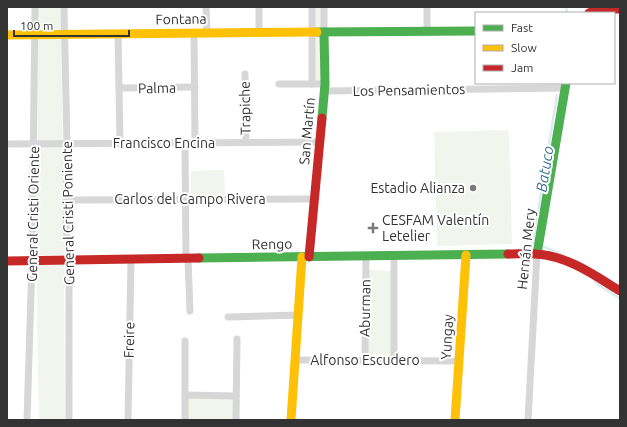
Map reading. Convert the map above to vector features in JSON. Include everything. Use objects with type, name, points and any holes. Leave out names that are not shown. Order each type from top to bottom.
[{"type":"main road","points":[[590,12],[597,9],[620,9]]},
{"type":"main road","name":"Fontana","points":[[7,35],[475,31]]},
{"type":"main road","name":"San Martín","points":[[291,420],[298,315],[315,199],[325,87],[324,33]]},
{"type":"main road","name":"Hernán Mery","points":[[537,254],[565,86]]},
{"type":"main road","name":"Rengo","points":[[7,261],[537,254],[561,259],[577,265],[620,291]]},
{"type":"main road","name":"Yungay","points":[[455,420],[466,255]]},
{"type":"street","name":"General Cristi Oriente","points":[[27,420],[32,261],[36,35],[35,7]]},
{"type":"street","name":"General Cristi Poniente","points":[[64,7],[66,227],[69,260],[69,420]]},
{"type":"street","points":[[206,7],[207,33]]},
{"type":"street","points":[[259,7],[259,32]]},
{"type":"street","name":"San Martín","points":[[312,7],[312,84]]},
{"type":"street","name":"San Martín","points":[[324,7],[324,33]]},
{"type":"street","points":[[427,7],[427,31]]},
{"type":"street","points":[[194,33],[195,142]]},
{"type":"street","points":[[118,34],[120,143]]},
{"type":"street","name":"Trapiche","points":[[244,74],[246,142]]},
{"type":"street","name":"Los Pensamientos","points":[[279,84],[312,84],[325,87],[565,86]]},
{"type":"street","name":"Palma","points":[[119,88],[195,87]]},
{"type":"street","points":[[185,142],[187,259],[190,311]]},
{"type":"street","name":"Francisco Encina","points":[[7,144],[320,142]]},
{"type":"street","name":"Carlos del Campo Rivera","points":[[66,200],[315,199]]},
{"type":"street","name":"Hernán Mery","points":[[528,420],[537,254]]},
{"type":"street","name":"Aburman","points":[[364,360],[366,256]]},
{"type":"street","name":"Aburman","points":[[394,256],[394,360]]},
{"type":"street","name":"Freire","points":[[128,420],[131,259]]},
{"type":"street","points":[[228,316],[298,315]]},
{"type":"street","points":[[236,420],[237,339]]},
{"type":"street","points":[[185,420],[186,341]]},
{"type":"street","name":"Alfonso Escudero","points":[[295,360],[394,360],[459,362]]},
{"type":"street","points":[[185,395],[236,396]]},
{"type":"shaded area","points":[[38,7],[61,7],[64,255],[37,255]]},
{"type":"shaded area","points":[[314,7],[322,7],[323,81],[314,81]]},
{"type":"shaded area","name":"Estadio Alianza","points":[[509,130],[512,244],[437,246],[434,132]]},
{"type":"shaded area","points":[[224,170],[225,195],[191,195],[191,171]]},
{"type":"shaded area","points":[[36,264],[64,264],[65,420],[39,420]]},
{"type":"shaded area","points":[[368,270],[391,271],[391,355],[366,354]]},
{"type":"shaded area","points":[[187,396],[234,398],[234,420],[186,420]]},
{"type":"waterway","name":"Batuco","points":[[566,7],[567,12]]},
{"type":"waterway","name":"Batuco","points":[[533,243],[557,95]]},
{"type":"waterway","name":"Batuco","points":[[545,247],[565,256]]},
{"type":"waterway","name":"Batuco","points":[[593,279],[598,285],[620,299]]},
{"type":"traffic: fast","points":[[317,32],[475,31]]},
{"type":"traffic: fast","points":[[322,118],[325,84],[324,33]]},
{"type":"traffic: fast","points":[[537,254],[566,84]]},
{"type":"traffic: fast","points":[[199,258],[508,254]]},
{"type":"traffic: slow","points":[[7,35],[317,32]]},
{"type":"traffic: slow","points":[[455,420],[466,255]]},
{"type":"traffic: slow","points":[[291,420],[302,257]]},
{"type":"traffic: jam","points":[[591,12],[597,9],[620,9]]},
{"type":"traffic: jam","points":[[309,257],[322,118]]},
{"type":"traffic: jam","points":[[508,254],[536,254],[559,258],[580,267],[620,291]]},
{"type":"traffic: jam","points":[[7,261],[199,258]]},
{"type":"place","name":"Estadio Alianza","points":[[473,188]]},
{"type":"place","name":"CESFAM Valentín Letelier","points":[[373,228]]}]
